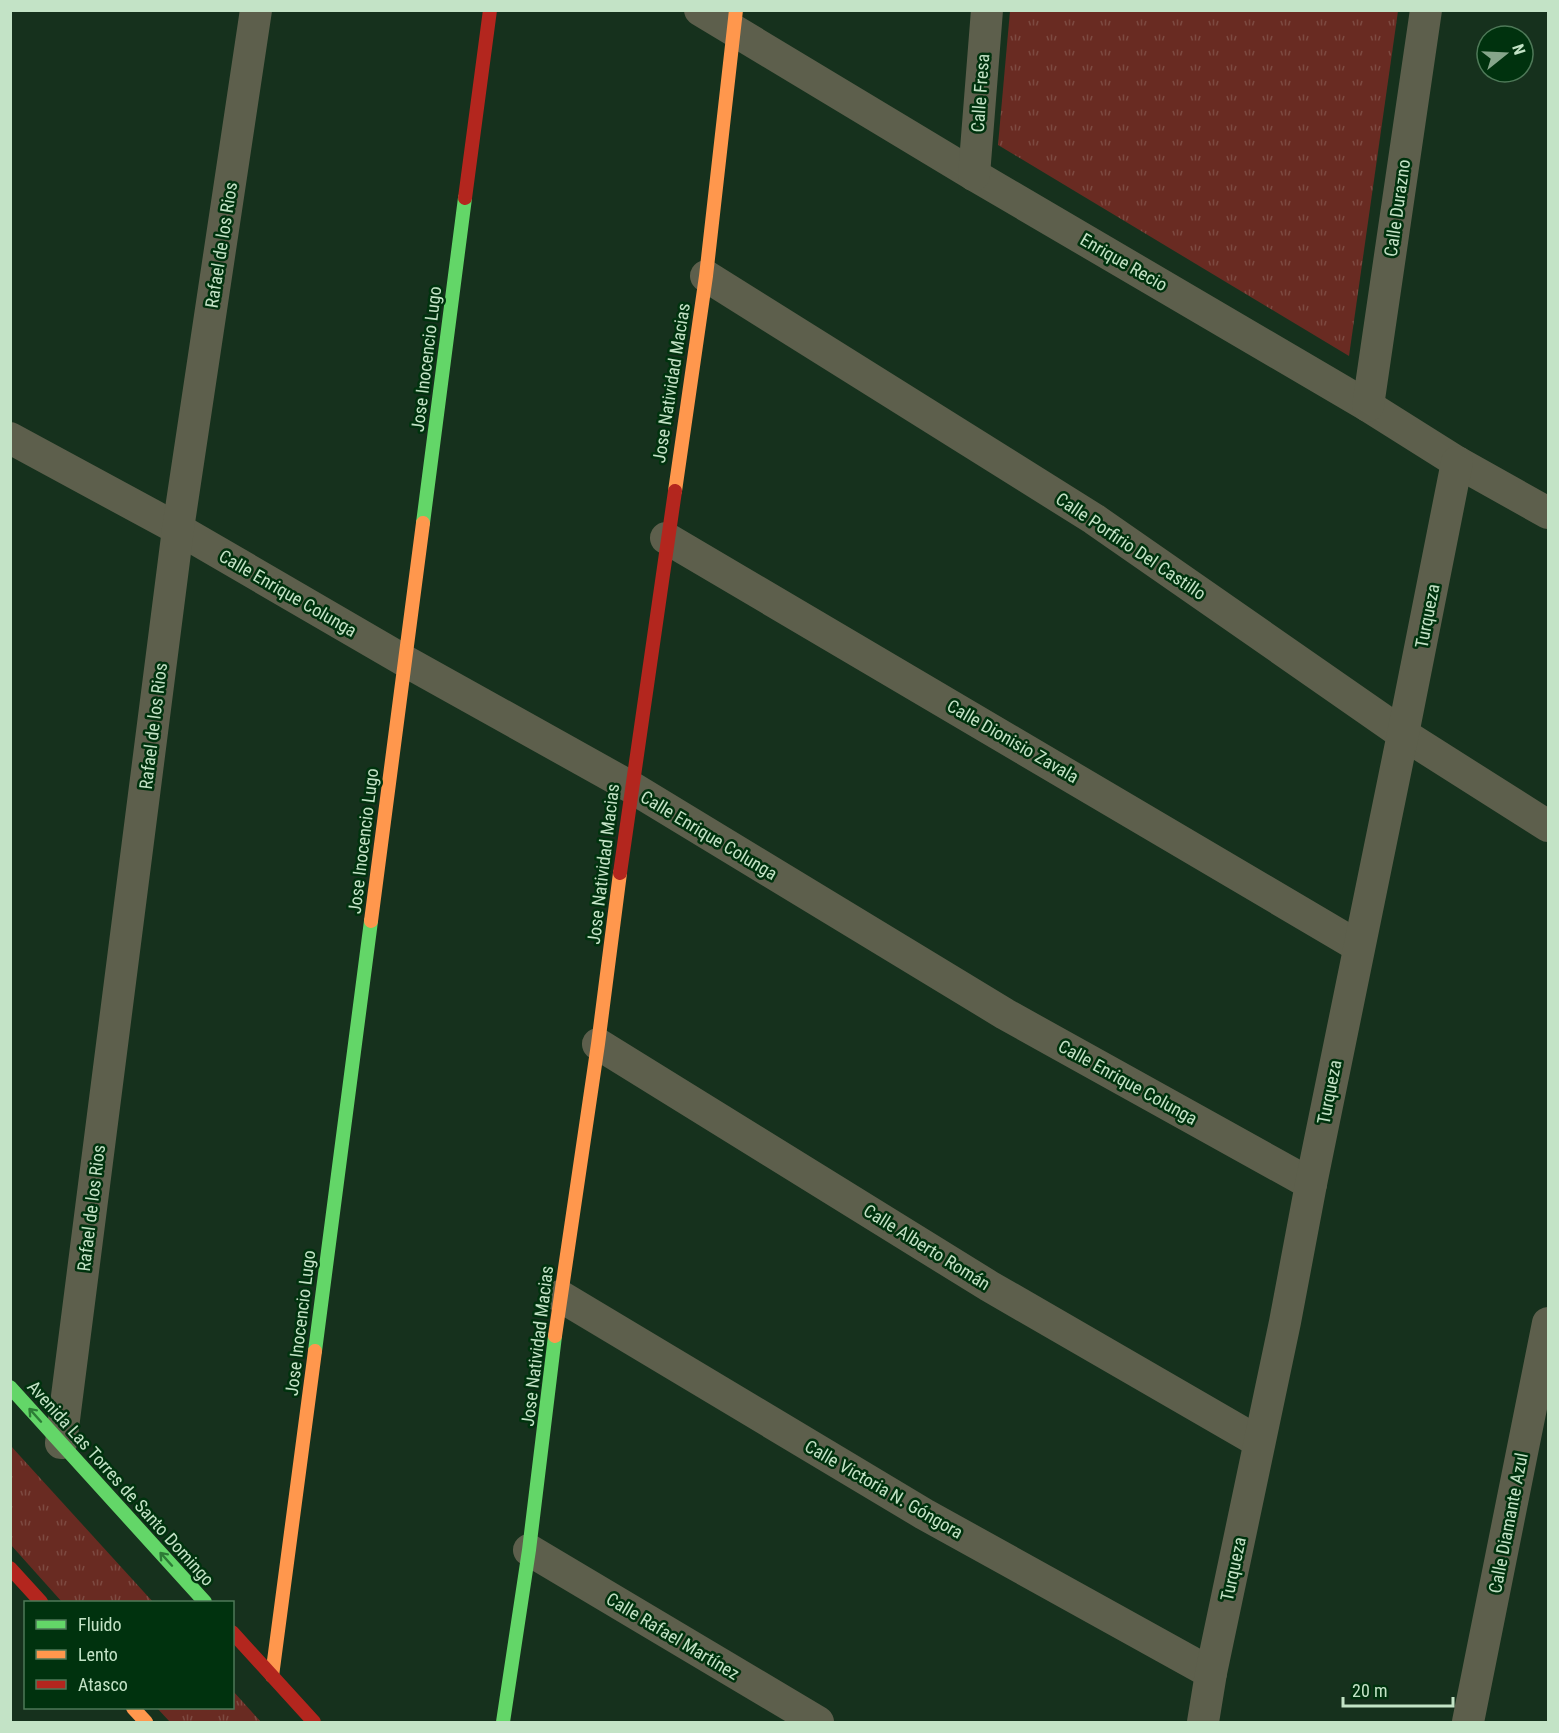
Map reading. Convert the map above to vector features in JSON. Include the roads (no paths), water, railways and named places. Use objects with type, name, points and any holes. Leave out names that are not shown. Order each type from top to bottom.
[{"type":"street","name":"Rafael de los Rios","points":[[61,1443],[178,529],[256,10]]},
{"type":"street","name":"Jose Inocencio Lugo","points":[[272,1676],[490,10]]},
{"type":"street","name":"Enrique Recio","points":[[700,10],[735,21],[974,175],[1368,406],[1457,462],[1548,513]]},
{"type":"street","name":"Calle Fresa","points":[[974,175],[987,10]]},
{"type":"street","name":"Calle Durazno","points":[[1368,406],[1426,10]]},
{"type":"street","name":"Jose Natividad Macias","points":[[503,1722],[529,1550],[560,1296],[598,1044],[666,537],[706,276],[735,21]]},
{"type":"street","name":"Calle Porfirio Del Castillo","points":[[706,276],[1094,519],[1403,734],[1548,826]]},
{"type":"street","name":"Calle Enrique Colunga","points":[[10,438],[178,529],[405,661],[631,787],[1005,1014],[1311,1184]]},
{"type":"street","name":"Turqueza","points":[[1203,1722],[1211,1673],[1260,1442],[1457,462]]},
{"type":"street","name":"Calle Dionisio Zavala","points":[[666,537],[1358,946]]},
{"type":"street","name":"Calle Alberto Román","points":[[598,1044],[989,1286],[1260,1442]]},
{"type":"street","name":"Calle Victoria N. Góngora","points":[[560,1296],[924,1514],[1211,1673]]},
{"type":"street","name":"Calle Diamante Azul","points":[[1468,1722],[1548,1323]]},
{"type":"street","name":"Avenida Las Torres de Santo Domingo","points":[[10,1387],[204,1601]]},
{"type":"street","name":"Calle Rafael Martínez","points":[[529,1550],[818,1722]]},
{"type":"street","points":[[10,1568],[39,1601]]},
{"type":"street","points":[[234,1634],[314,1722]]},
{"type":"street","points":[[135,1709],[146,1722]]}]
